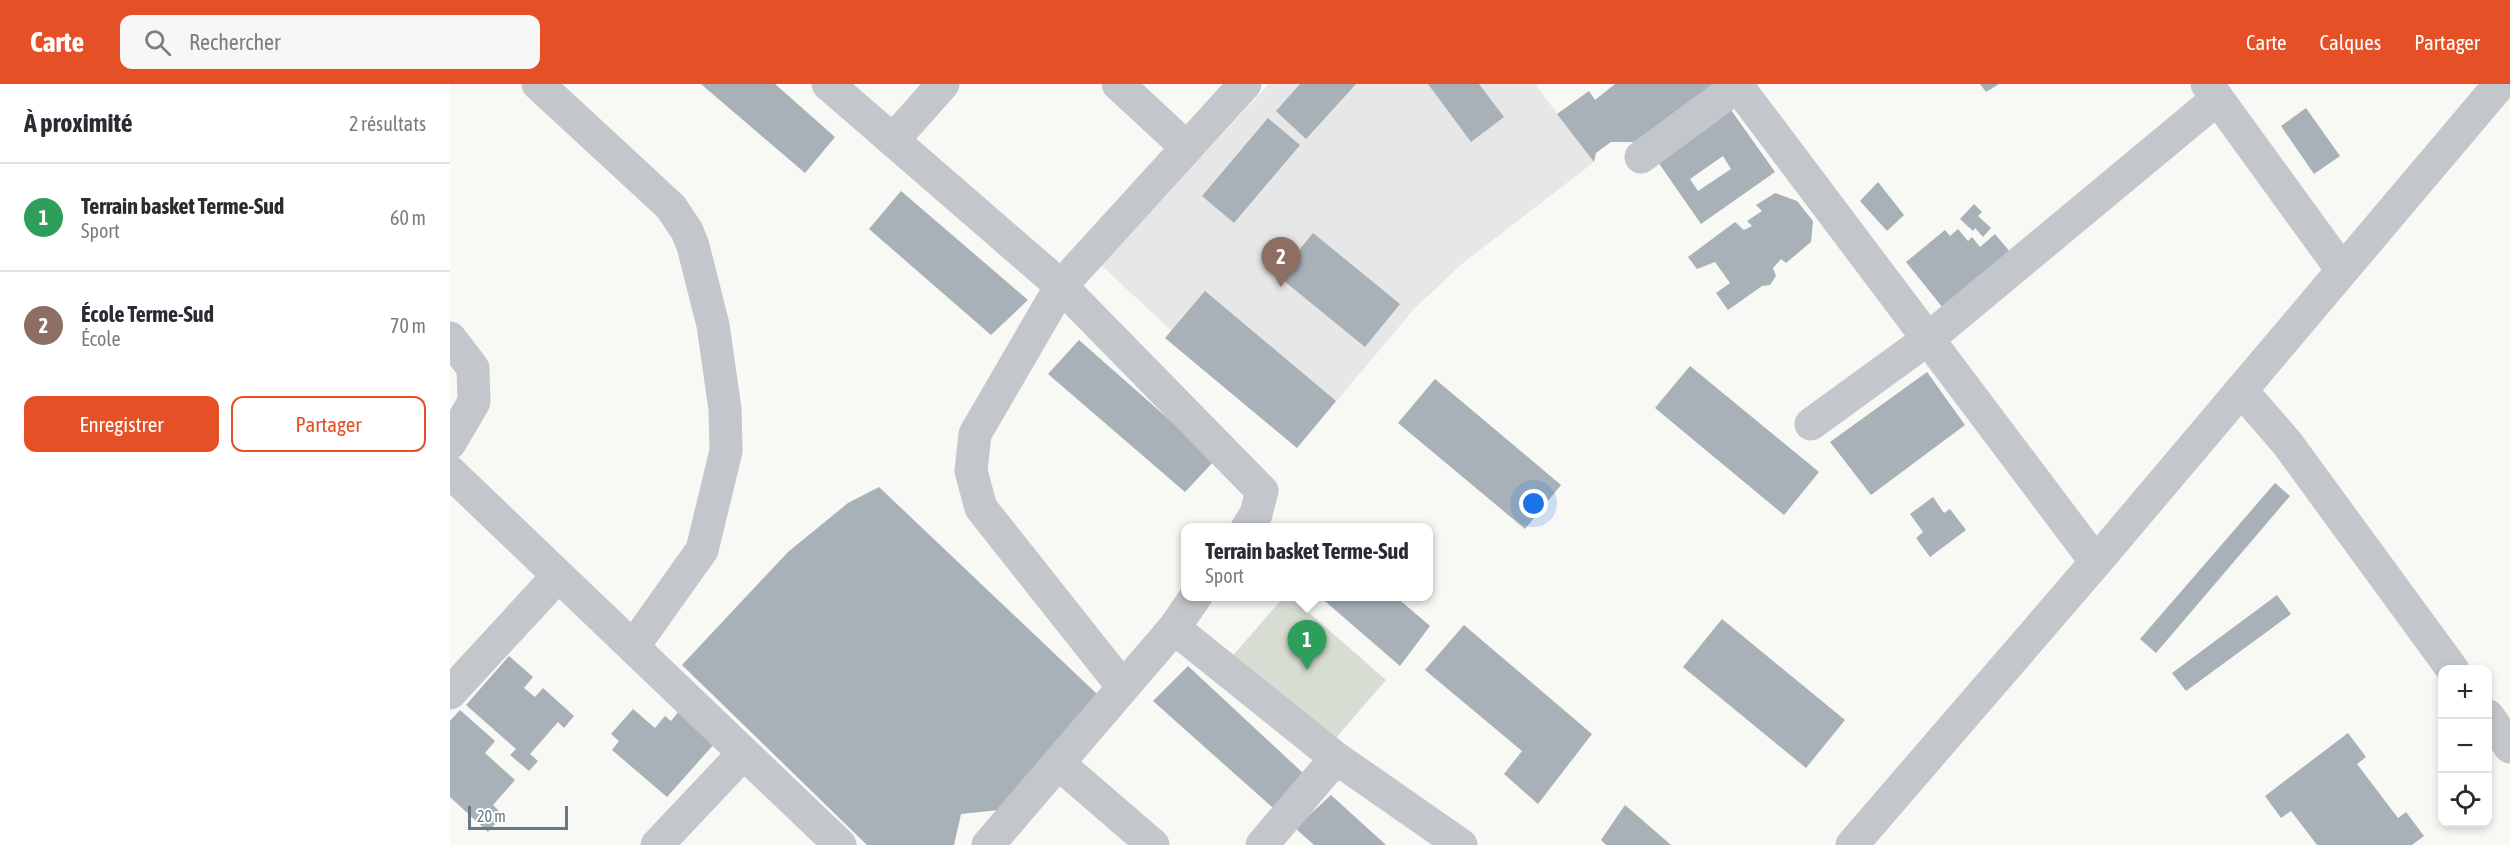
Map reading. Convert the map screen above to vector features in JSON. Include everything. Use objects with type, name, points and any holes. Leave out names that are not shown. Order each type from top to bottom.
[{"type":"street","points":[[538,84],[671,207],[687,231],[693,246],[713,325],[725,409],[726,451],[702,550],[633,647]]},
{"type":"street","points":[[828,84],[1061,286],[1262,491],[1256,514],[1250,523]]},
{"type":"street","points":[[893,140],[943,84]]},
{"type":"street","points":[[1118,84],[1187,148]]},
{"type":"street","points":[[1123,687],[981,508],[971,471],[975,434],[1061,286],[1245,84]]},
{"type":"street","points":[[1851,845],[2097,562],[2500,84]]},
{"type":"street","points":[[1641,156],[1738,85],[2097,562]]},
{"type":"street","points":[[1811,424],[1928,339],[2212,91],[2342,270]]},
{"type":"street","points":[[450,338],[473,368],[474,402],[450,443]]},
{"type":"street","points":[[2241,390],[2287,443],[2450,665]]},
{"type":"street","points":[[450,472],[840,845]]},
{"type":"street","points":[[450,693],[558,576]]},
{"type":"street","points":[[988,845],[1193,601]]},
{"type":"street","points":[[1173,627],[1336,758],[1461,845]]},
{"type":"street","points":[[2489,719],[2510,747]]},
{"type":"street","points":[[657,845],[744,753]]},
{"type":"street","points":[[1262,845],[1336,758]]},
{"type":"street","points":[[1058,763],[1153,845]]},
{"type":"shaded area","points":[[1269,84],[1535,84],[1594,162],[1463,263],[1414,309],[1297,448],[1101,265]]},
{"type":"shaded area","points":[[1280,601],[1296,601],[1386,680],[1328,747],[1228,661]]},
{"type":"building","points":[[701,84],[775,84],[835,137],[805,173]]},
{"type":"building","points":[[1300,84],[1356,84],[1306,139],[1276,111]]},
{"type":"building","points":[[1428,84],[1479,84],[1504,117],[1471,142]]},
{"type":"building","points":[[1615,84],[1717,84],[1639,142],[1611,142],[1596,153],[1594,162],[1557,114],[1589,91],[1595,100]]},
{"type":"building","points":[[1980,84],[1999,84],[1986,92]]},
{"type":"building","points":[[2306,108],[2340,156],[2314,174],[2281,126]]},
{"type":"building","points":[[1731,110],[1775,172],[1701,224],[1658,162]],"holes":[[[1723,156],[1731,169],[1698,191],[1690,179]]]},
{"type":"building","points":[[1268,118],[1300,145],[1234,223],[1202,196]]},
{"type":"building","points":[[1878,182],[1904,215],[1887,231],[1860,201]]},
{"type":"building","points":[[901,191],[1028,300],[991,335],[869,229]]},
{"type":"building","points":[[1775,193],[1797,201],[1813,221],[1811,242],[1786,263],[1781,259],[1773,268],[1776,276],[1770,285],[1762,286],[1728,310],[1716,293],[1730,283],[1715,262],[1697,269],[1688,257],[1735,222],[1744,230],[1752,226],[1747,221],[1762,211],[1756,205]]},
{"type":"building","points":[[1974,204],[1982,212],[1978,216],[1991,228],[1983,237],[1975,228],[1973,231],[1960,219]]},
{"type":"building","points":[[1958,229],[1968,241],[1972,237],[1980,247],[1995,234],[2011,253],[1943,308],[1906,262],[1945,230],[1950,236]]},
{"type":"building","points":[[1313,233],[1400,304],[1365,347],[1278,276]]},
{"type":"building","points":[[1205,291],[1336,401],[1297,448],[1165,338]]},
{"type":"building","points":[[1079,340],[1215,460],[1185,492],[1048,374]]},
{"type":"building","points":[[1690,366],[1819,472],[1784,515],[1655,408]]},
{"type":"building","points":[[1927,372],[1965,425],[1871,495],[1830,442]]},
{"type":"building","points":[[1435,379],[1561,485],[1525,529],[1398,423]]},
{"type":"building","points":[[2275,483],[2290,496],[2156,653],[2140,639]]},
{"type":"building","points":[[879,487],[1098,695],[999,810],[961,814],[954,845],[867,845],[682,665],[788,552],[848,503]]},
{"type":"building","points":[[1933,497],[1944,513],[1950,509],[1966,530],[1930,557],[1916,538],[1923,532],[1910,514]]},
{"type":"building","points":[[2277,595],[2291,614],[2186,691],[2172,673]]},
{"type":"building","points":[[1325,601],[1401,601],[1430,626],[1400,666]]},
{"type":"building","points":[[1722,619],[1845,720],[1806,768],[1683,667]]},
{"type":"building","points":[[1464,625],[1592,734],[1538,804],[1504,774],[1522,751],[1425,670]]},
{"type":"building","points":[[509,656],[533,677],[524,688],[535,697],[543,688],[574,716],[564,728],[558,722],[530,754],[538,761],[529,771],[510,755],[516,749],[466,705]]},
{"type":"building","points":[[1188,666],[1303,773],[1273,808],[1153,701]]},
{"type":"building","points":[[633,709],[655,728],[665,716],[671,721],[679,711],[715,743],[667,797],[612,750],[619,741],[611,734]]},
{"type":"building","points":[[460,710],[495,741],[485,753],[515,780],[493,805],[503,815],[488,832],[450,797],[450,721]]},
{"type":"building","points":[[2348,733],[2366,757],[2357,764],[2398,818],[2406,812],[2424,836],[2412,845],[2317,845],[2291,811],[2281,818],[2265,796]]},
{"type":"building","points":[[1331,795],[1386,845],[1314,845],[1295,828]]},
{"type":"building","points":[[1625,805],[1671,845],[1606,845],[1601,840]]},
{"type":"place","name":"École Terme-Sud","points":[[1281,287]]},
{"type":"place","name":"Terrain basket Terme-Sud","points":[[1307,670]]}]
